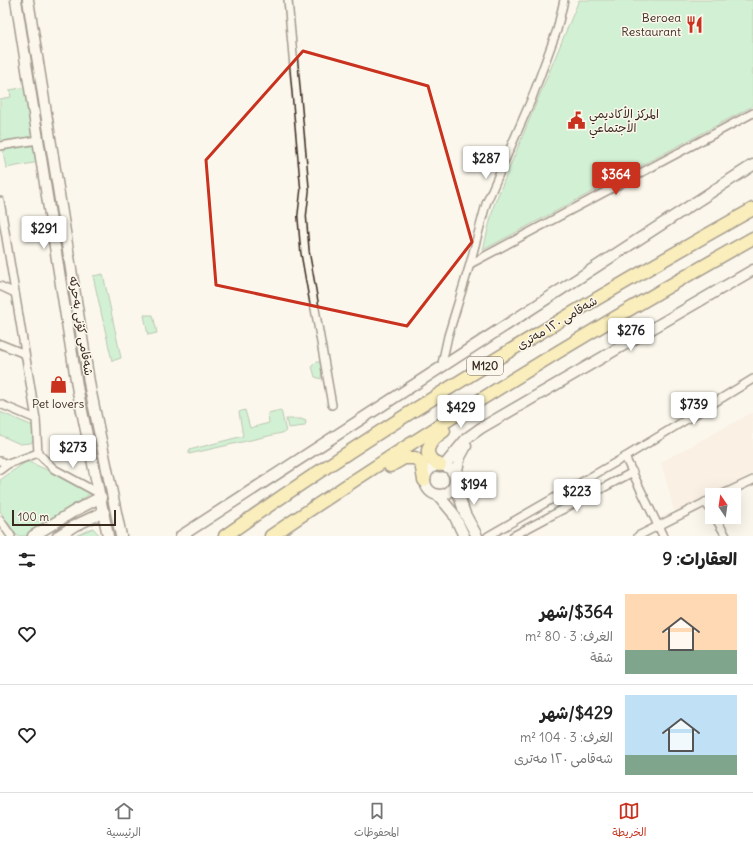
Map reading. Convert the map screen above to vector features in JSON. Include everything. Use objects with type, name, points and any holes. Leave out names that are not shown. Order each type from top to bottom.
[{"type":"highway","name":"شەقامی ١٢٠ مەتری","points":[[225,536],[341,458],[495,360],[593,301],[753,209]]},
{"type":"highway","name":"شەقامی ١٢٠ مەتری","points":[[271,536],[472,404],[618,315],[753,238]]},
{"type":"highway","points":[[442,465],[430,457],[428,448],[430,443],[435,437],[453,425],[472,404]]},
{"type":"highway","points":[[346,486],[375,475],[400,459],[408,458],[415,458],[421,463],[424,480]]},
{"type":"street","name":"شەقامی کۆنی بەحرکە","points":[[16,0],[78,392],[108,536]]},
{"type":"street","name":"شەقامی کۆنی بەحرکە","points":[[28,0],[90,388],[121,536]]},
{"type":"street","points":[[288,0],[305,190],[302,216],[305,252],[332,405]]},
{"type":"street","points":[[441,368],[448,336],[470,264],[486,204],[532,98],[557,30],[564,0]]},
{"type":"street","points":[[470,264],[753,113]]},
{"type":"street","points":[[0,146],[38,140]]},
{"type":"street","points":[[182,536],[753,165]]},
{"type":"street","points":[[0,201],[36,419],[38,453],[54,470],[100,496]]},
{"type":"street","points":[[464,536],[453,513],[438,496],[430,492],[424,480],[428,470],[432,467],[442,465],[467,438],[619,347],[753,270]]},
{"type":"street","points":[[0,286],[15,293]]},
{"type":"street","points":[[0,344],[25,354]]},
{"type":"street","points":[[488,536],[625,457],[753,379]]},
{"type":"street","points":[[0,404],[36,419]]},
{"type":"street","points":[[438,496],[447,494],[455,481],[460,457],[468,442],[500,418]]},
{"type":"street","points":[[0,470],[8,464],[38,453]]},
{"type":"street","points":[[625,457],[663,536]]},
{"type":"street","points":[[0,461],[8,464]]},
{"type":"street","points":[[442,465],[451,470],[462,506],[477,536]]},
{"type":"street","points":[[513,536],[632,472]]},
{"type":"street","points":[[736,488],[753,480]]},
{"type":"street","points":[[33,536],[100,496]]},
{"type":"street","points":[[638,536],[705,502]]},
{"type":"street","points":[[76,510],[82,522]]},
{"type":"street","points":[[58,536],[82,522],[104,512]]},
{"type":"street","points":[[0,520],[11,536]]},
{"type":"street","points":[[719,524],[726,536]]},
{"type":"highlighted area","points":[[303,51],[428,86],[472,242],[407,326],[216,285],[206,160]]},
{"type":"shaded area","points":[[753,412],[753,473],[725,488],[705,488],[705,499],[675,515],[661,462]]},
{"type":"green space","points":[[579,0],[753,0],[753,106],[483,250],[494,205]]},
{"type":"green space","points":[[26,87],[39,162],[6,168],[0,133],[0,99],[11,97],[10,90]]},
{"type":"green space","points":[[103,274],[121,358],[112,361],[93,276]]},
{"type":"green space","points":[[144,315],[153,315],[157,333],[148,335]]},
{"type":"green space","points":[[316,362],[320,362],[322,367],[321,379],[315,377],[312,366]]},
{"type":"green space","points":[[245,410],[250,428],[269,423],[268,413],[281,410],[286,432],[189,454],[189,450],[243,436],[239,412]]},
{"type":"green space","points":[[0,412],[33,426],[34,439],[31,443],[20,444],[0,435]]},
{"type":"green space","points":[[286,419],[301,419],[306,421],[305,426],[288,428]]},
{"type":"green space","points":[[27,461],[94,491],[28,536],[17,536],[0,511],[0,480]]},
{"type":"green space","points":[[93,528],[100,536],[75,536]]},
{"type":"place","name":"Beroea Restaurant","points":[[694,25]]},
{"type":"place","name":"المركز الأكاديمي الأجتماعي","points":[[576,121]]},
{"type":"place","name":"Pet lovers","points":[[58,385]]}]
